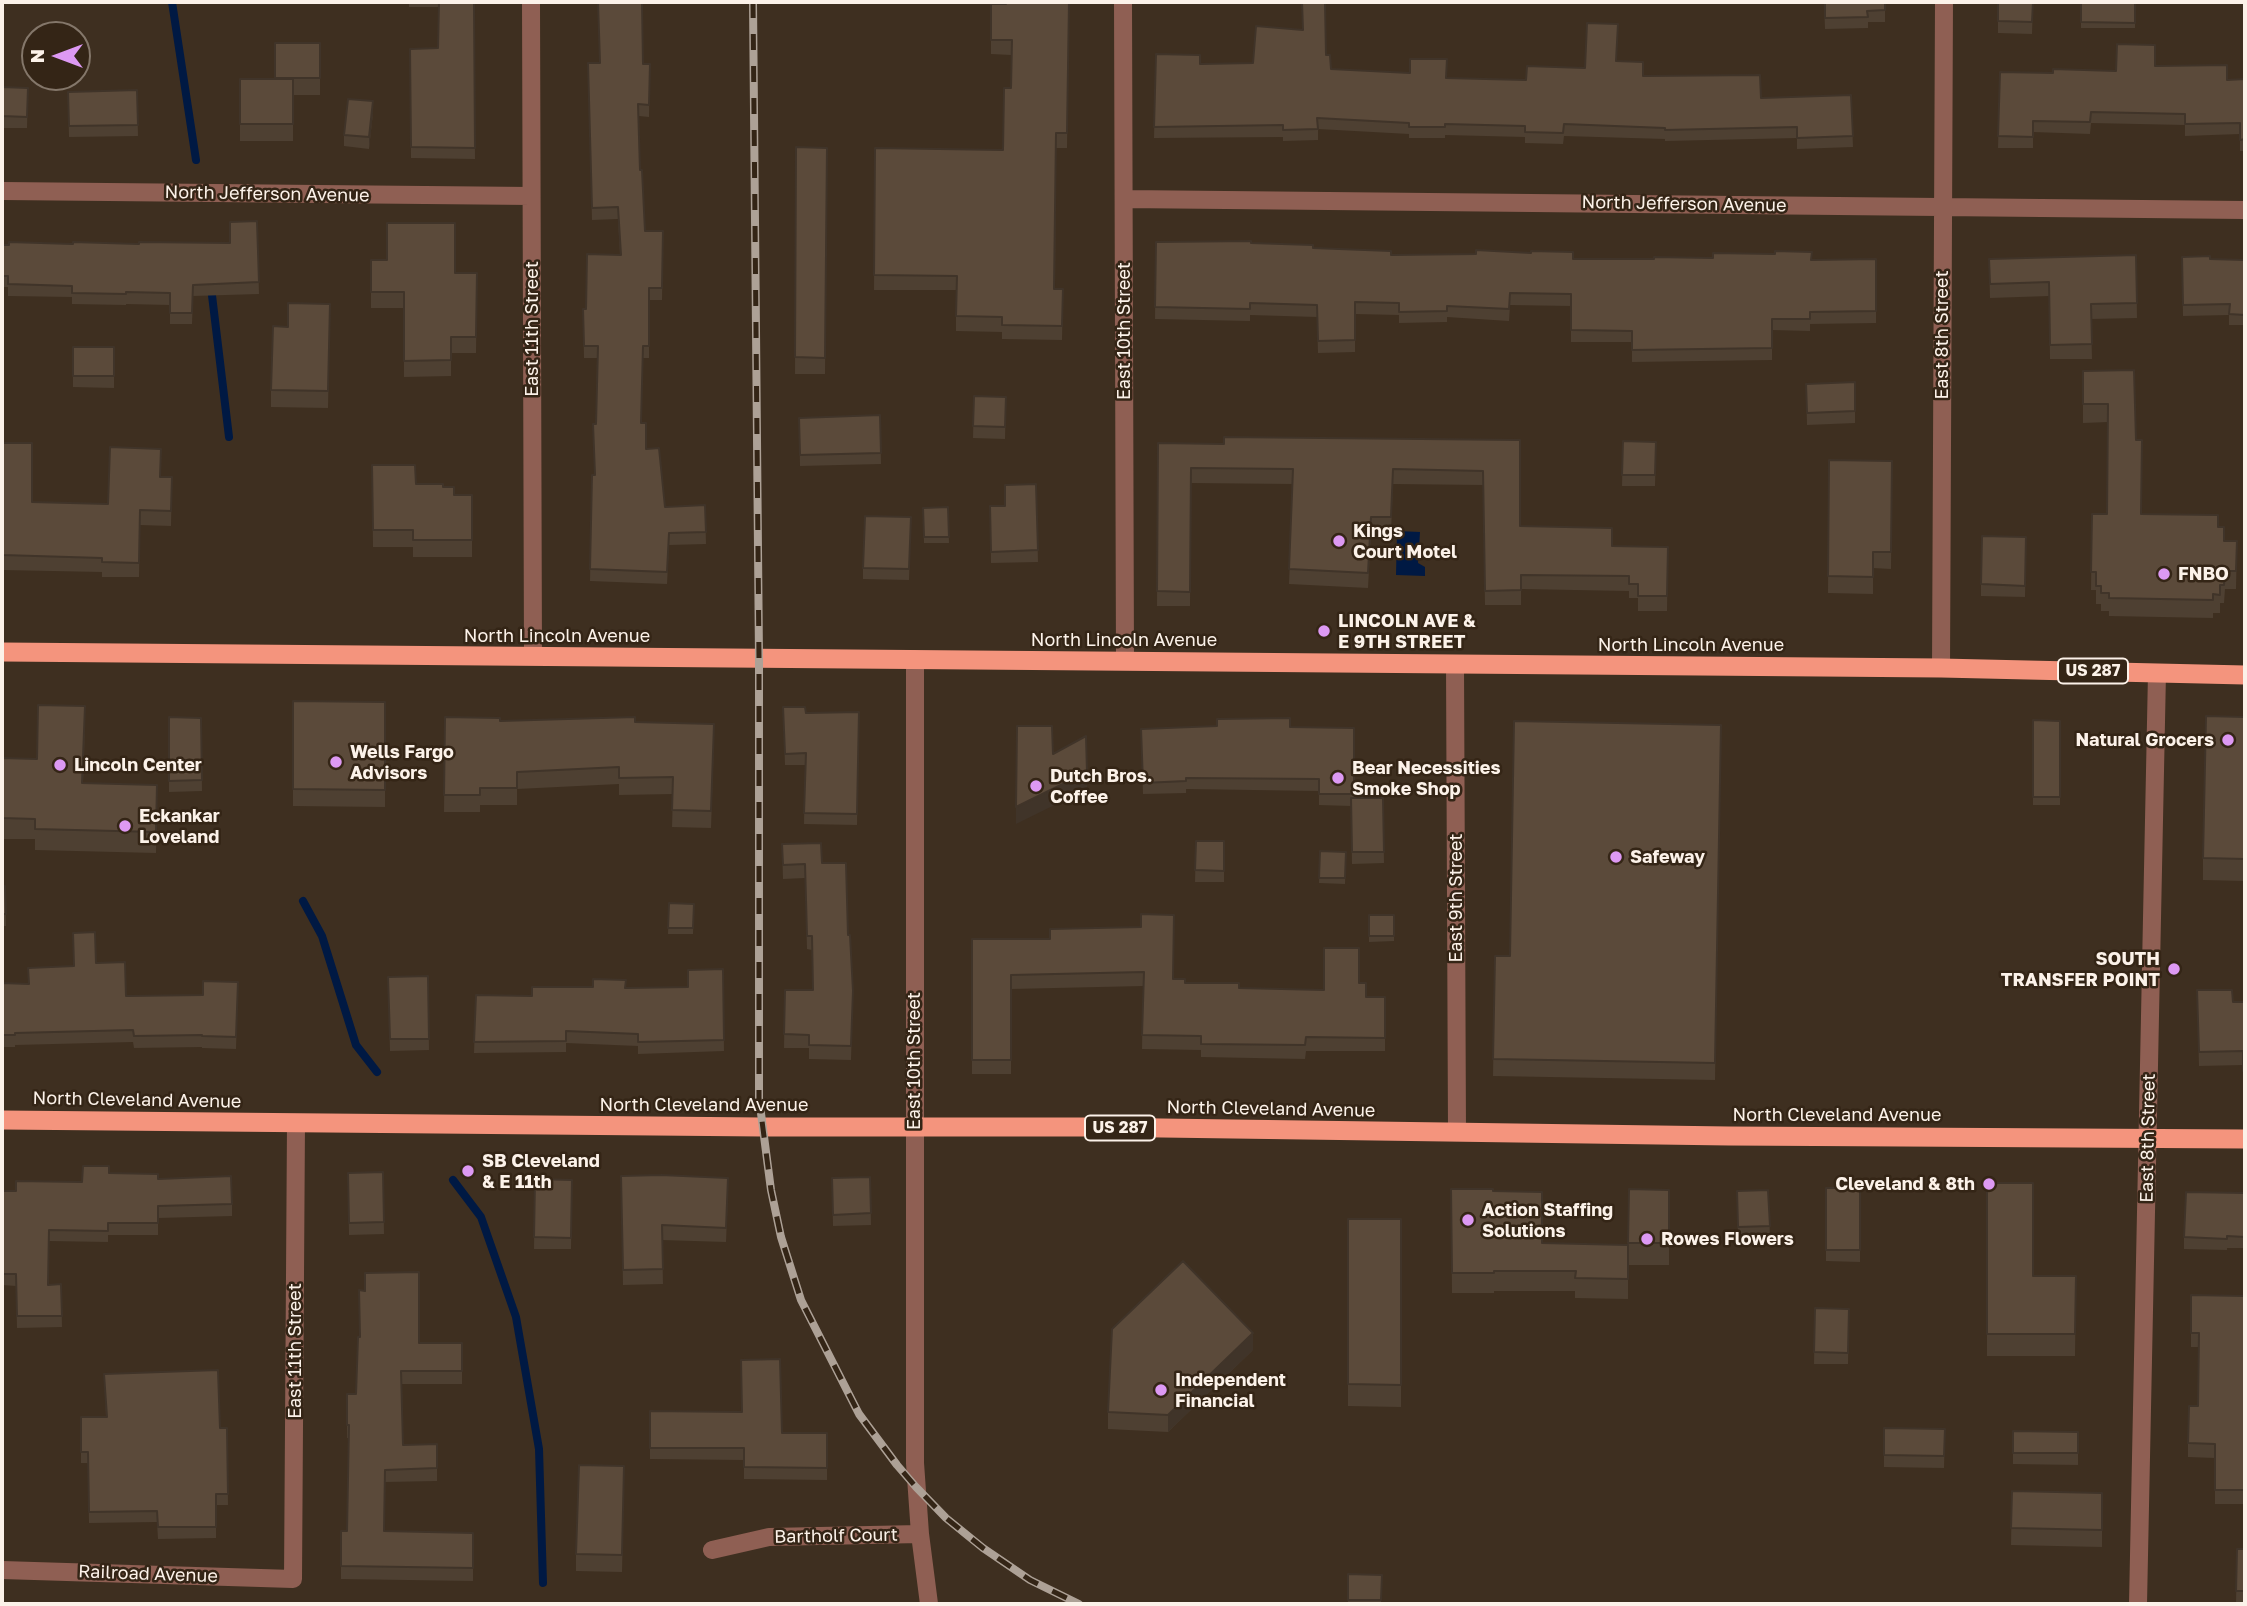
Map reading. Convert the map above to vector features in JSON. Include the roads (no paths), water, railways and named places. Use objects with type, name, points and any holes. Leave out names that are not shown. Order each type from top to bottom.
[{"type":"highway","name":"North Lincoln Avenue","points":[[2,652],[1941,668],[2245,675]]},
{"type":"highway","name":"North Cleveland Avenue","points":[[2,1120],[2245,1139]]},
{"type":"street","name":"East 11th Street","points":[[531,2],[533,656]]},
{"type":"street","name":"East 10th Street","points":[[1123,2],[1125,661]]},
{"type":"street","name":"East 8th Street","points":[[1941,668],[1944,2]]},
{"type":"street","name":"North Jefferson Avenue","points":[[2,191],[531,196]]},
{"type":"street","name":"North Jefferson Avenue","points":[[1124,199],[2245,209]]},
{"type":"street","name":"East 10th Street","points":[[915,659],[915,1463],[929,1604]]},
{"type":"street","name":"East 9th Street","points":[[1455,664],[1457,1131]]},
{"type":"street","name":"East 8th Street","points":[[2138,1604],[2157,673]]},
{"type":"street","name":"East 11th Street","points":[[293,1579],[296,1123]]},
{"type":"street","name":"Bartholf Court","points":[[712,1550],[769,1537],[920,1534]]},
{"type":"street","name":"Railroad Avenue","points":[[2,1570],[293,1579]]},
{"type":"water","points":[[1397,531],[1420,532],[1418,563],[1425,567],[1425,576],[1396,575]]},
{"type":"waterway","points":[[172,2],[196,160]]},
{"type":"waterway","points":[[211,287],[229,437]]},
{"type":"waterway","points":[[303,901],[322,936],[356,1045],[377,1072]]},
{"type":"waterway","points":[[453,1180],[481,1217],[516,1317],[539,1449],[543,1583]]},
{"type":"railway","points":[[753,2],[759,658],[759,1098],[771,1190],[781,1237],[801,1300],[859,1414],[897,1465],[946,1518],[983,1548],[1030,1580],[1079,1604]]},
{"type":"place","name":"Kings Court Motel","points":[[1339,541]]},
{"type":"place","name":"FNBO","points":[[2164,574]]},
{"type":"place","name":"LINCOLN AVE & E 9TH STREET","points":[[1324,631]]},
{"type":"place","name":"Natural Grocers","points":[[2228,740]]},
{"type":"place","name":"Wells Fargo Advisors","points":[[336,762]]},
{"type":"place","name":"Lincoln Center","points":[[60,765]]},
{"type":"place","name":"Bear Necessities Smoke Shop","points":[[1338,778]]},
{"type":"place","name":"Dutch Bros. Coffee","points":[[1036,786]]},
{"type":"place","name":"Eckankar Loveland","points":[[125,826]]},
{"type":"place","name":"Safeway","points":[[1616,857]]},
{"type":"place","name":"SOUTH TRANSFER POINT","points":[[2174,969]]},
{"type":"place","name":"SB Cleveland & E 11th","points":[[468,1171]]},
{"type":"place","name":"Cleveland & 8th","points":[[1989,1184]]},
{"type":"place","name":"Action Staffing Solutions","points":[[1468,1220]]},
{"type":"place","name":"Rowes Flowers","points":[[1647,1239]]},
{"type":"place","name":"Independent Financial","points":[[1161,1390]]}]
